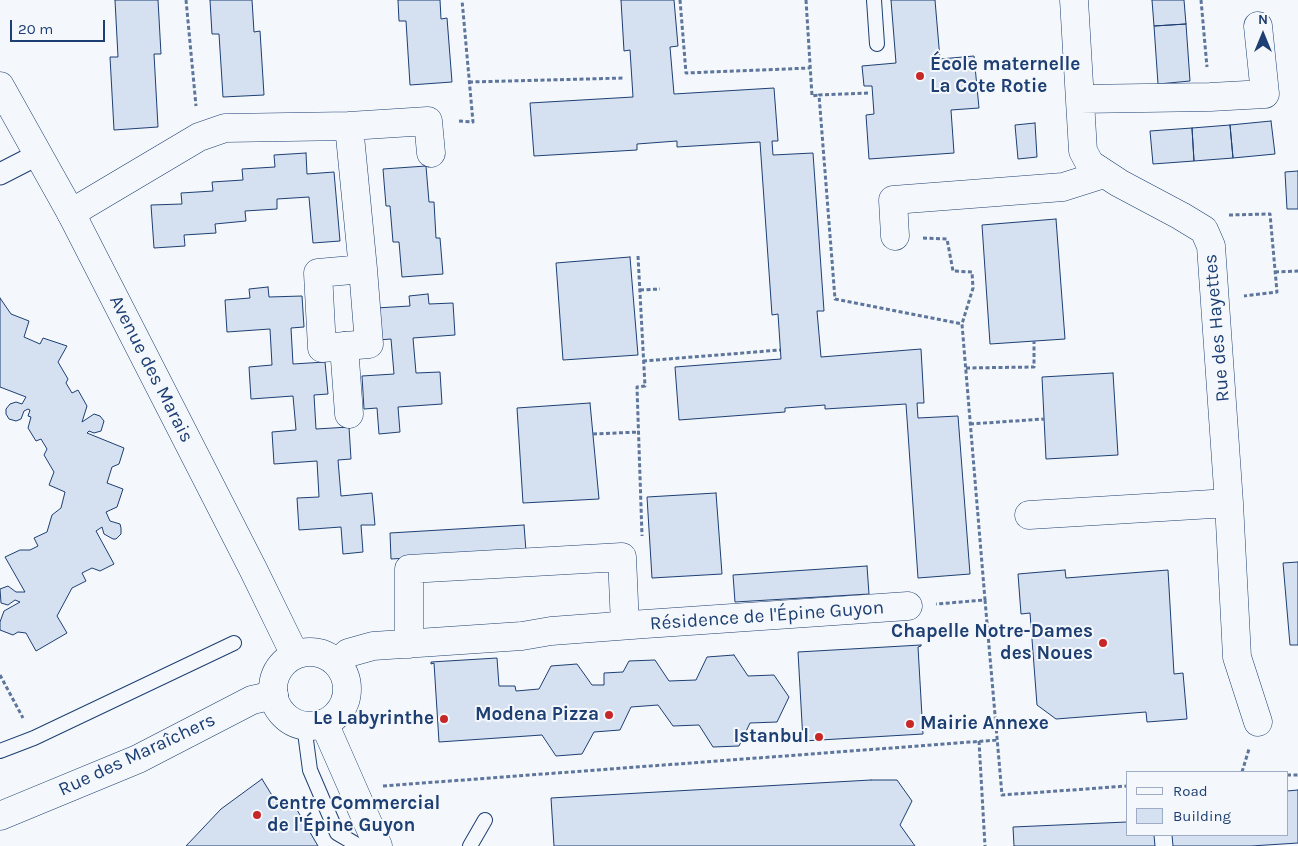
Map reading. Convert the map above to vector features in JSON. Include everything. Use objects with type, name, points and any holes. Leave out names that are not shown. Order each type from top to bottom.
[{"type":"street","name":"Rue des Hayettes","points":[[1074,0],[1083,151],[1090,164],[1119,184],[1204,230],[1211,246],[1229,503],[1237,656],[1258,722]]},
{"type":"street","points":[[1080,99],[1210,97],[1265,94],[1258,26]]},
{"type":"street","name":"Avenue des Marais","points":[[0,86],[71,213],[295,655]]},
{"type":"street","points":[[71,213],[199,138],[225,128],[349,126],[428,120],[432,153]]},
{"type":"street","points":[[349,126],[363,269],[369,344],[322,348],[318,273],[363,269]]},
{"type":"street","points":[[0,174],[37,155]]},
{"type":"street","points":[[895,236],[893,200],[1064,187],[1104,174]]},
{"type":"street","points":[[344,346],[349,414]]},
{"type":"street","points":[[1029,515],[1229,503]]},
{"type":"street","name":"Résidence de l'Épine Guyon","points":[[409,644],[409,569],[622,557],[625,625]]},
{"type":"street","name":"Résidence de l'Épine Guyon","points":[[338,663],[348,653],[373,646],[522,636],[552,631],[625,625],[908,606]]},
{"type":"street","points":[[306,652],[318,652],[338,663],[347,684],[347,697],[342,708],[334,717],[314,724],[293,722],[284,715],[274,695],[276,676],[280,667],[295,655],[306,652]]},
{"type":"street","name":"Rue des Maraîchers","points":[[0,816],[138,759],[252,700],[274,695]]},
{"type":"street","points":[[314,724],[378,846]]},
{"type":"lane","points":[[874,0],[877,44]]},
{"type":"lane","points":[[0,751],[34,738],[234,643]]},
{"type":"lane","points":[[314,724],[310,770],[337,833],[359,846]]},
{"type":"lane","points":[[470,846],[485,820]]},
{"type":"path","points":[[186,0],[199,138]]},
{"type":"path","points":[[428,120],[473,122],[462,0]]},
{"type":"path","points":[[680,0],[686,73],[810,68]]},
{"type":"path","points":[[806,0],[812,96],[868,92]]},
{"type":"path","points":[[1201,0],[1210,97]]},
{"type":"path","points":[[469,82],[624,78]]},
{"type":"path","points":[[819,95],[835,299],[962,324]]},
{"type":"path","points":[[1181,216],[1270,214],[1277,292],[1216,300]]},
{"type":"path","points":[[895,236],[947,239],[952,271],[972,272],[973,288],[962,324],[1002,795],[1126,786]]},
{"type":"path","points":[[638,256],[645,386],[637,388],[642,537]]},
{"type":"path","points":[[1275,272],[1298,271]]},
{"type":"path","points":[[640,290],[660,289]]},
{"type":"path","points":[[966,368],[1034,367],[1034,341]]},
{"type":"path","points":[[643,360],[780,350]]},
{"type":"path","points":[[970,424],[1044,419]]},
{"type":"path","points":[[593,434],[639,432]]},
{"type":"path","points":[[908,606],[984,600]]},
{"type":"path","points":[[0,674],[34,738]]},
{"type":"path","points":[[383,786],[998,740]]},
{"type":"path","points":[[979,741],[985,846]]},
{"type":"building","points":[[115,0],[158,0],[161,54],[154,54],[158,127],[114,130],[110,57],[118,57]]},
{"type":"building","points":[[210,0],[252,0],[254,32],[260,31],[264,95],[223,97],[219,34],[212,34]]},
{"type":"building","points":[[398,0],[440,0],[441,19],[447,18],[452,82],[410,85],[406,21],[399,21]]},
{"type":"building","points":[[621,0],[674,0],[678,46],[670,47],[674,94],[774,88],[778,141],[772,141],[773,155],[813,153],[824,311],[817,311],[821,357],[921,349],[924,403],[917,403],[918,418],[958,416],[970,574],[918,578],[906,404],[825,409],[825,405],[785,408],[785,412],[679,420],[675,367],[781,359],[778,314],[772,315],[760,142],[677,147],[677,141],[637,144],[637,150],[534,156],[530,103],[633,97],[630,50],[624,51]]},
{"type":"building","name":"École maternelle La Cote Rotie","points":[[891,0],[935,0],[940,59],[974,56],[979,108],[951,110],[954,153],[869,159],[866,115],[874,114],[872,86],[864,86],[862,66],[896,63]]},
{"type":"building","points":[[1152,0],[1184,0],[1186,24],[1154,26]]},
{"type":"building","points":[[1186,24],[1190,81],[1158,84],[1154,26]]},
{"type":"building","points":[[1271,121],[1275,154],[1233,158],[1230,125]]},
{"type":"building","points":[[1035,123],[1037,157],[1018,159],[1015,125]]},
{"type":"building","points":[[1230,125],[1233,158],[1194,161],[1192,128]]},
{"type":"building","points":[[1192,128],[1194,161],[1153,164],[1150,131]]},
{"type":"building","points":[[306,153],[307,174],[334,172],[340,241],[313,243],[309,197],[277,199],[277,209],[245,211],[246,221],[215,224],[216,233],[184,235],[185,246],[154,248],[151,205],[182,204],[181,193],[213,191],[212,182],[243,180],[242,169],[275,167],[274,155]]},
{"type":"building","points":[[426,166],[429,202],[434,202],[436,238],[440,238],[443,274],[402,277],[399,242],[393,242],[390,206],[386,206],[383,169]]},
{"type":"building","points":[[1298,171],[1298,209],[1287,209],[1285,172]]},
{"type":"building","points":[[1056,219],[1065,339],[990,344],[982,225]]},
{"type":"building","points":[[630,257],[638,355],[563,360],[556,263]]},
{"type":"building","points":[[268,287],[269,297],[302,296],[304,327],[291,328],[293,364],[325,362],[328,394],[314,395],[316,429],[349,427],[351,459],[338,460],[341,496],[372,493],[375,525],[361,525],[363,552],[343,554],[341,527],[299,530],[297,498],[319,497],[317,461],[274,464],[272,432],[296,430],[293,396],[251,399],[249,367],[272,365],[270,329],[227,332],[225,300],[250,298],[249,289]]},
{"type":"building","points":[[428,294],[429,304],[453,303],[455,335],[413,338],[416,373],[440,372],[442,404],[398,407],[400,432],[379,434],[377,408],[364,409],[362,376],[394,374],[391,339],[378,340],[376,308],[410,306],[409,296]]},
{"type":"building","points":[[0,298],[11,314],[29,321],[24,337],[40,344],[43,338],[67,346],[58,362],[68,379],[66,383],[72,393],[78,390],[87,406],[82,422],[94,414],[100,416],[104,421],[101,431],[94,433],[89,431],[87,433],[124,448],[119,464],[112,467],[107,483],[123,489],[117,507],[106,512],[110,521],[120,524],[121,534],[116,539],[113,539],[104,534],[102,527],[96,531],[114,564],[100,571],[92,568],[82,573],[86,581],[72,588],[57,616],[67,633],[36,651],[26,633],[18,632],[13,635],[0,630],[0,622],[4,611],[20,602],[15,600],[8,605],[1,603],[0,589],[8,586],[16,592],[25,592],[5,557],[20,550],[30,550],[38,546],[34,538],[47,532],[52,515],[61,508],[65,492],[49,485],[54,472],[44,455],[47,449],[41,439],[36,441],[28,428],[31,417],[28,416],[30,410],[24,411],[21,419],[16,421],[9,419],[6,414],[6,409],[10,404],[16,402],[22,404],[26,397],[0,387]]},
{"type":"building","points":[[1113,373],[1118,455],[1046,459],[1042,377]]},
{"type":"building","points":[[590,403],[599,499],[523,503],[517,408]]},
{"type":"building","points":[[716,493],[722,574],[652,578],[647,497]]},
{"type":"building","points":[[524,525],[526,551],[391,559],[390,533]]},
{"type":"building","points":[[1298,562],[1298,645],[1290,645],[1283,563]]},
{"type":"building","points":[[867,566],[869,594],[735,602],[733,575]]},
{"type":"building","name":"Chapelle Notre-Dames des Noues","points":[[1065,570],[1066,578],[1168,570],[1174,674],[1183,673],[1187,719],[1147,722],[1146,712],[1056,719],[1037,705],[1030,613],[1021,614],[1018,574]]},
{"type":"building","points":[[921,645],[918,647],[923,734],[803,741],[798,652]]},
{"type":"building","name":"Centre Commercial de l'Épine Guyon","points":[[734,655],[748,676],[774,675],[789,697],[777,722],[750,723],[739,746],[713,747],[699,725],[673,726],[658,705],[631,707],[620,730],[594,732],[582,754],[556,756],[542,735],[439,742],[434,663],[431,664],[431,662],[497,658],[499,686],[515,686],[516,691],[539,689],[551,666],[577,664],[592,685],[604,685],[604,673],[623,672],[629,661],[655,660],[669,681],[696,680],[707,657]]},
{"type":"building","name":"Centre Commercial de l'Épine Guyon","points":[[262,779],[281,810],[293,803],[318,846],[186,846],[221,809]]},
{"type":"building","points":[[897,780],[912,801],[900,825],[915,846],[554,846],[551,798]]},
{"type":"building","points":[[1298,790],[1298,843],[1251,846],[1173,846],[1172,836],[1288,836],[1288,791]]},
{"type":"building","points":[[1126,822],[1126,836],[1154,836],[1155,846],[1014,846],[1013,827]]},
{"type":"place","name":"École maternelle La Cote Rotie","points":[[920,76]]},
{"type":"place","name":"Chapelle Notre-Dames des Noues","points":[[1103,643]]},
{"type":"place","name":"Modena Pizza","points":[[609,715]]},
{"type":"place","name":"Le Labyrinthe","points":[[444,719]]},
{"type":"place","name":"Mairie Annexe","points":[[910,724]]},
{"type":"place","name":"Istanbul","points":[[819,737]]},
{"type":"place","name":"Centre Commercial de l'Épine Guyon","points":[[257,815]]}]
